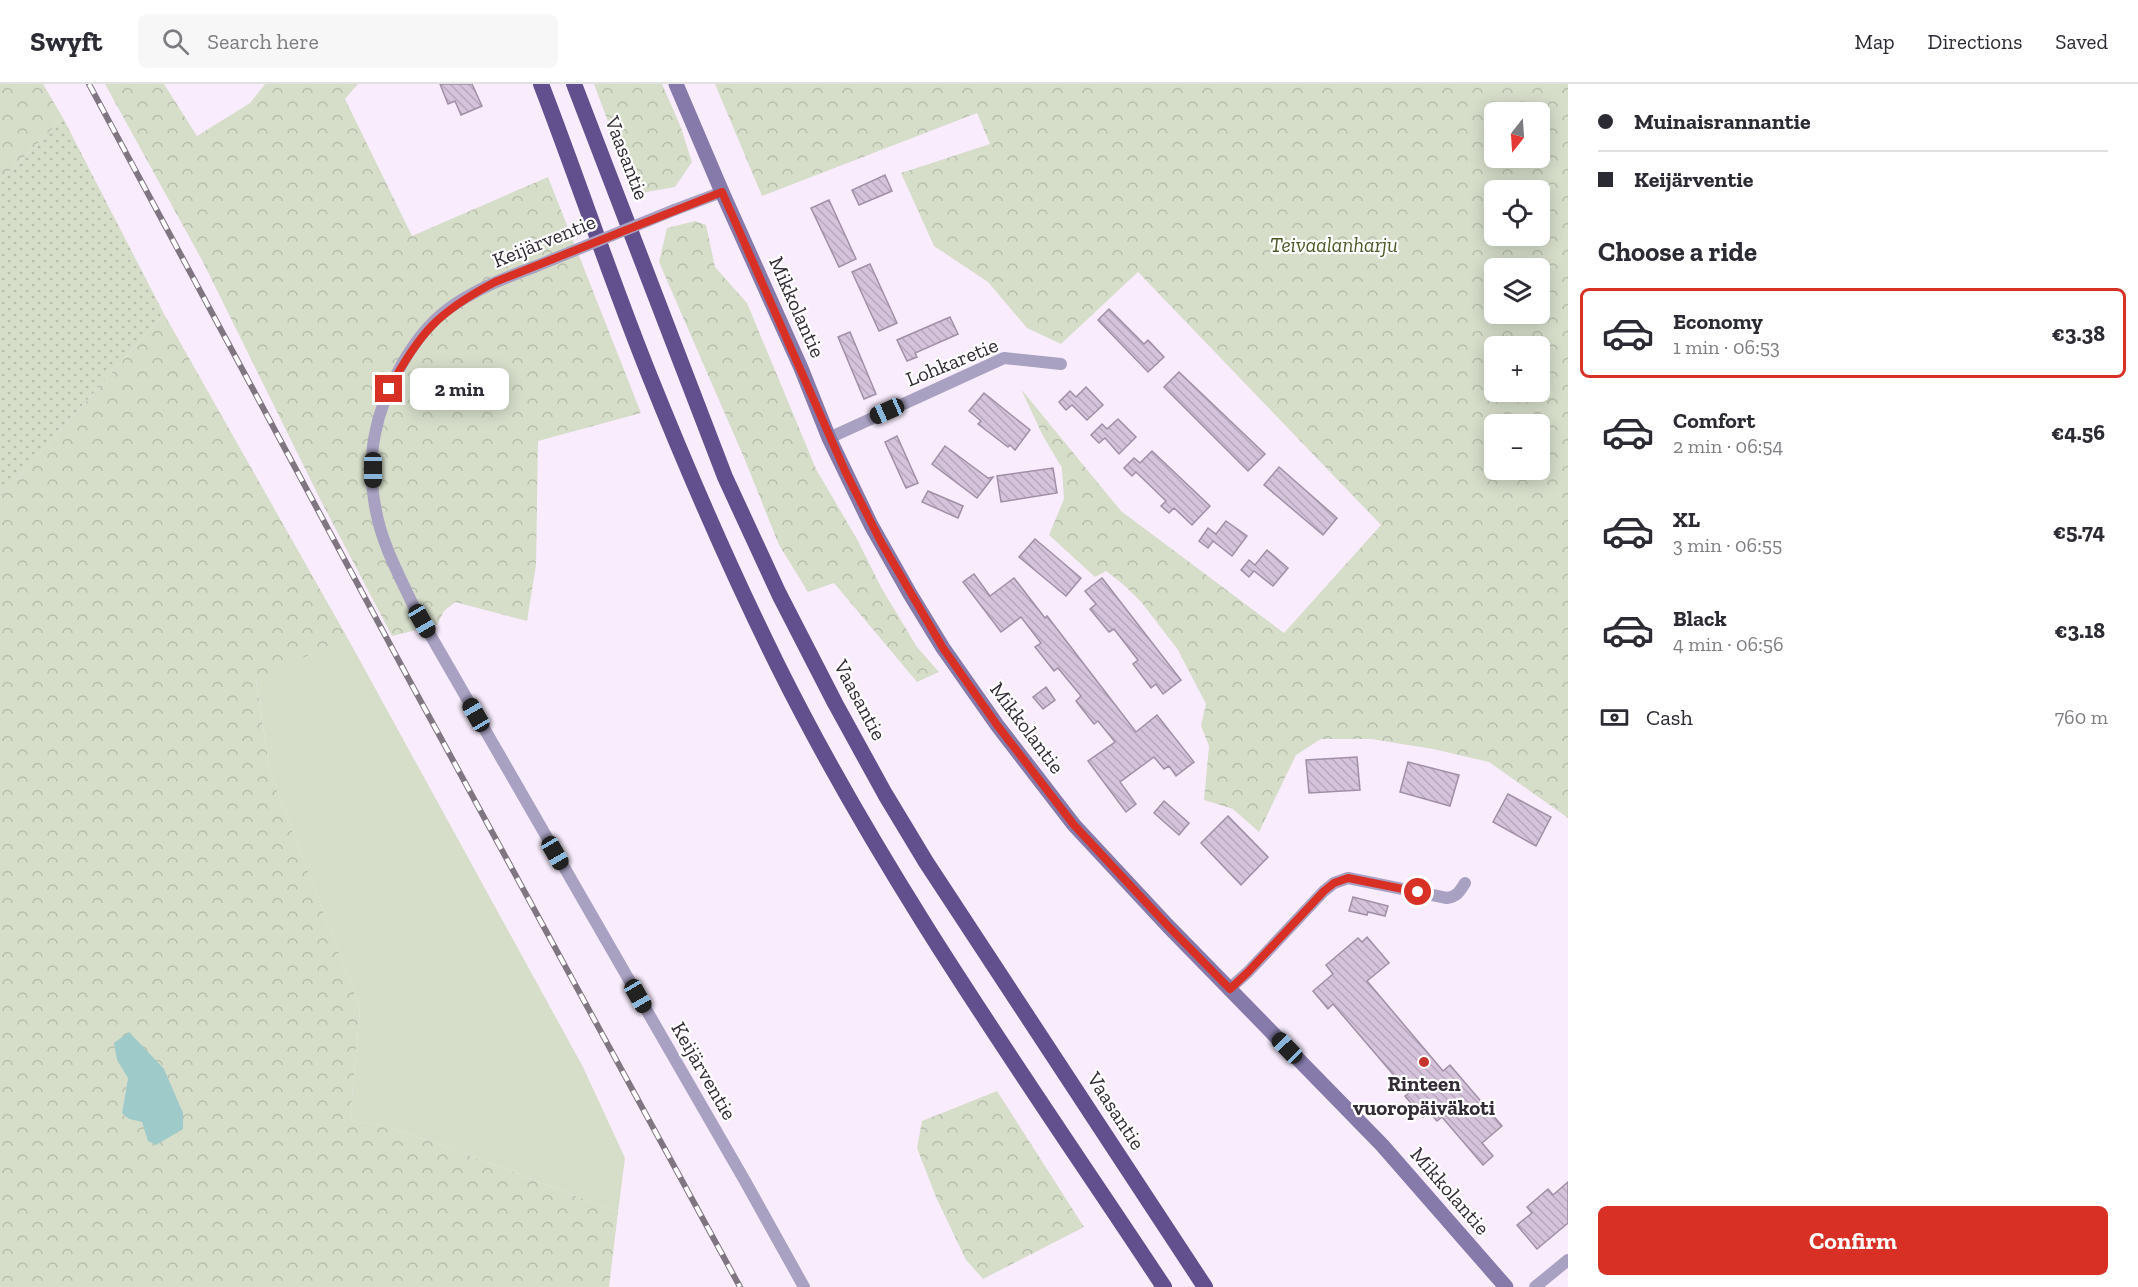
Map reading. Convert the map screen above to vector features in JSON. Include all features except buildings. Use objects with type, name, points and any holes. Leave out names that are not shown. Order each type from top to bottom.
[{"type":"highway","points":[[541,84],[648,371],[710,519],[778,666],[833,768],[933,941],[1164,1287]]},
{"type":"highway","name":"Vaasantie","points":[[574,84],[725,477],[779,594],[835,703],[885,794],[926,862],[1205,1287]]},
{"type":"main road","name":"Mikkolantie","points":[[676,84],[829,438],[872,525],[943,648],[997,725],[1074,825],[1168,926],[1382,1145],[1506,1287]]},
{"type":"street","name":"Keijärventie","points":[[722,192],[495,282],[447,310],[425,331],[389,389],[375,434],[373,494],[383,536],[413,605],[746,1181],[804,1287]]},
{"type":"street","name":"Lohkaretie","points":[[829,438],[1004,358],[1061,364]]},
{"type":"street","points":[[1230,989],[1334,883],[1348,878],[1364,880],[1447,898],[1460,892],[1465,883]]},
{"type":"street","points":[[1535,1287],[1568,1260]]},
{"type":"green space","points":[[0,84],[43,84],[63,118],[0,181]]},
{"type":"green space","points":[[105,84],[164,84],[197,136],[250,103],[265,84],[358,84],[345,99],[412,236],[548,177],[641,413],[538,441],[536,565],[527,621],[455,602],[444,611],[437,625],[392,636],[320,499],[203,262]]},
{"type":"green space","points":[[594,84],[662,84],[680,125],[692,162],[675,187],[635,194]]},
{"type":"green space","name":"Teivaalanharju","points":[[715,84],[1568,84],[1568,818],[1489,762],[1433,749],[1371,739],[1321,739],[1296,755],[1259,832],[1233,809],[1204,800],[1209,746],[1201,726],[1206,704],[1178,650],[1142,603],[1106,571],[1095,577],[1049,535],[1064,499],[1062,468],[1043,436],[1021,389],[1121,511],[1284,633],[1381,525],[1138,272],[1061,344],[1027,328],[988,282],[934,246],[901,173],[990,144],[977,113],[762,196]]},
{"type":"green space","points":[[63,118],[164,314],[0,498],[0,181]]},
{"type":"green space","points":[[695,221],[706,225],[715,267],[747,303],[816,469],[857,539],[882,589],[917,647],[939,672],[917,682],[834,583],[808,592],[779,545],[745,460],[659,262],[667,228]]},
{"type":"green space","points":[[164,314],[347,637],[256,681],[270,772],[360,1008],[350,1121],[382,1125],[447,1147],[618,1212],[609,1287],[0,1287],[0,498]],"holes":[[[164,1069],[172,1090],[143,1122],[129,1119],[122,1113],[128,1078]]]},
{"type":"green space","points":[[347,637],[583,1067],[625,1158],[618,1212],[447,1147],[382,1125],[350,1121],[360,1008],[270,772],[256,680]]},
{"type":"green space","points":[[997,1091],[1084,1227],[983,1279],[966,1260],[936,1197],[917,1148],[922,1121]]},
{"type":"shaded area","points":[[129,1032],[164,1069],[183,1113],[183,1129],[156,1145],[148,1141],[142,1122],[129,1119],[122,1113],[128,1078],[117,1060],[114,1043]]},
{"type":"railway","points":[[89,84],[407,676],[740,1287]]},
{"type":"place","name":"Rinteen vuoropäiväkoti","points":[[1424,1062]]},
{"type":"route","points":[[389,389],[425,331],[447,310],[468,296],[495,282],[722,192],[801,368],[829,438],[881,542],[943,648],[997,725],[1074,825],[1230,989],[1334,883],[1348,878],[1418,892]]}]
